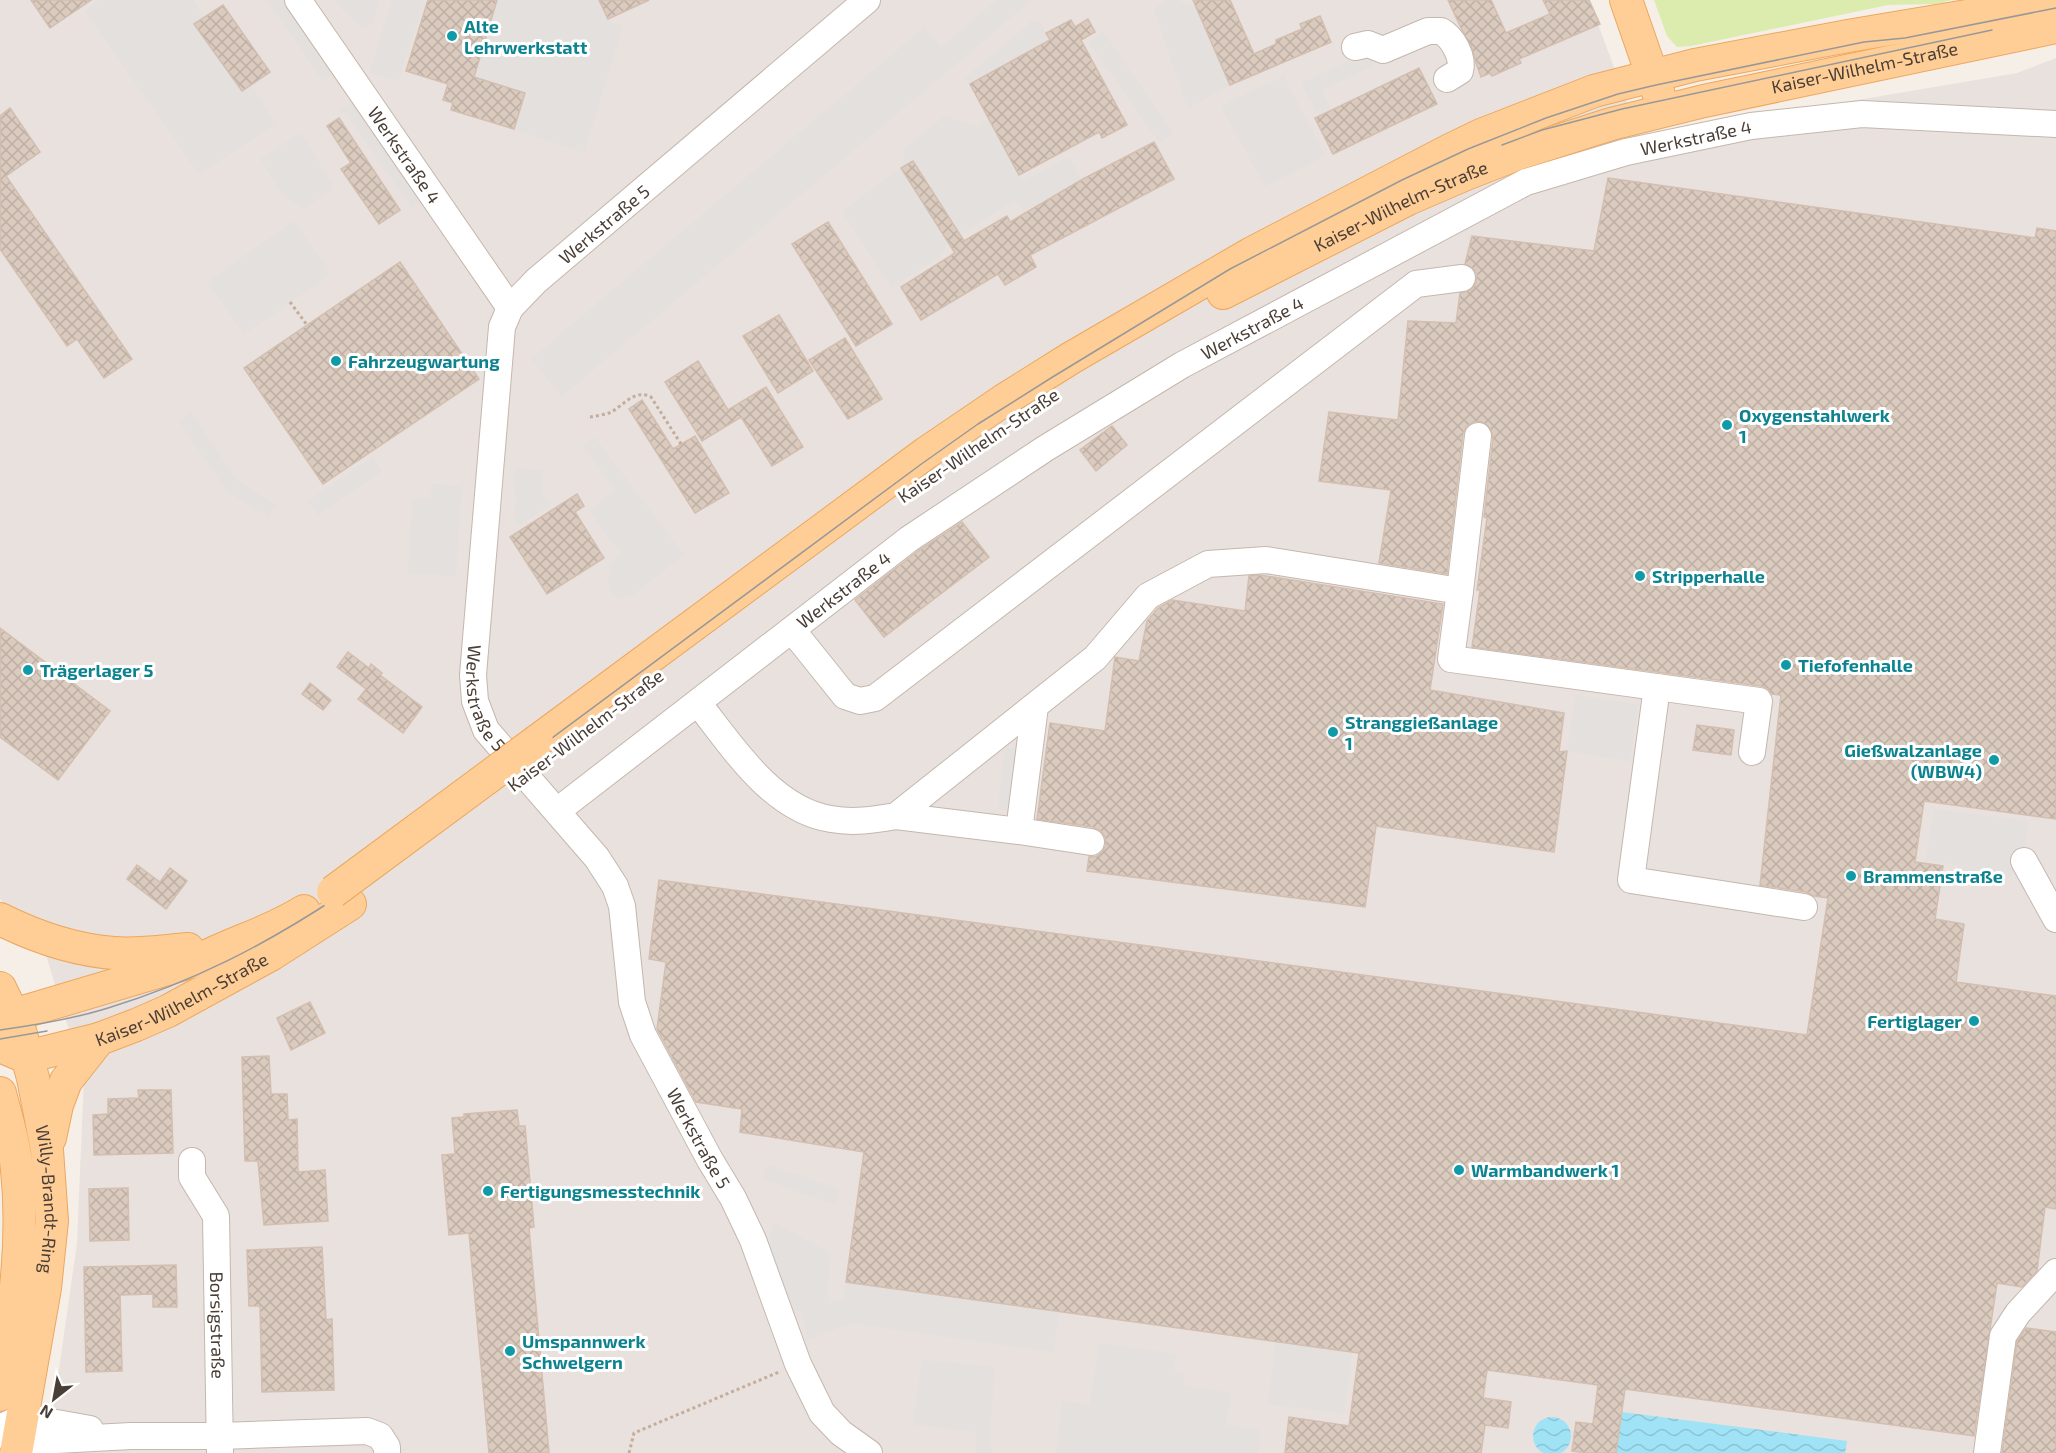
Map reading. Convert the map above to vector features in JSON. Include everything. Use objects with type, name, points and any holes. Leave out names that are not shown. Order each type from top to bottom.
[{"type":"main road","points":[[1626,0],[1665,110]]},
{"type":"main road","name":"Kaiser-Wilhelm-Straße","points":[[545,748],[926,453],[1004,400],[1071,358],[1252,253],[1358,196],[1481,135],[1594,91],[1652,76],[1761,51],[2056,1]]},
{"type":"main road","name":"Kaiser-Wilhelm-Straße","points":[[13,1051],[99,1039],[168,1011],[272,954],[342,898],[545,748],[939,468],[1167,322],[1387,210],[1466,174],[1517,154],[1600,127],[1665,110],[2056,27]]},
{"type":"main road","name":"Kaiser-Wilhelm-Straße","points":[[4,1009],[201,959],[230,944],[276,928],[342,898]]},
{"type":"main road","points":[[0,919],[24,932],[79,949],[117,953],[155,952],[230,944]]},
{"type":"main road","name":"Willy-Brandt-Ring","points":[[4,1009],[19,1027],[13,1051],[33,1078],[47,1150],[52,1221],[45,1288],[12,1435]]},
{"type":"main road","points":[[47,1150],[57,1105],[66,1081],[99,1039]]},
{"type":"main road","name":"Willy-Brandt-Ring","points":[[0,1093],[17,1168],[21,1231],[17,1285],[0,1395]]},
{"type":"street","name":"Werkstraße 4","points":[[298,0],[510,308]]},
{"type":"street","name":"Werkstraße 5","points":[[867,0],[536,281],[510,308],[502,327],[476,618],[474,684],[475,701],[486,730],[597,858],[615,886],[622,906],[632,1002],[643,1035],[733,1198],[753,1240],[798,1364],[822,1413],[841,1434],[869,1453]]},
{"type":"street","points":[[1355,46],[1368,44],[1383,50],[1428,31],[1441,31],[1451,39],[1461,63],[1460,71],[1447,79]]},
{"type":"street","name":"Werkstraße 4","points":[[557,811],[909,539],[1065,436],[1182,365],[1526,182],[1626,152],[1751,126],[1862,114],[2056,124]]},
{"type":"street","points":[[792,630],[845,696],[860,701],[875,698],[1416,284],[1462,278]]},
{"type":"street","points":[[1478,436],[1451,659],[1759,701],[1752,752]]},
{"type":"street","points":[[896,816],[1095,658],[1148,596],[1208,564],[1266,560],[1460,591]]},
{"type":"street","points":[[1657,687],[1631,880],[1804,907]]},
{"type":"street","points":[[698,703],[756,777],[803,810],[830,819],[865,821],[896,816],[1091,842]]},
{"type":"street","points":[[1019,831],[1035,706]]},
{"type":"street","points":[[2024,861],[2056,919]]},
{"type":"street","name":"Borsigstraße","points":[[192,1161],[192,1177],[216,1216],[220,1444]]},
{"type":"street","points":[[1987,1453],[2003,1336],[2018,1313],[2056,1272]]},
{"type":"street","points":[[12,1435],[131,1436],[220,1444],[345,1443],[367,1431],[381,1436],[387,1446],[387,1453]]},
{"type":"path","points":[[290,302],[307,325]]},
{"type":"path","points":[[590,417],[609,413],[637,395],[647,395],[681,444]]},
{"type":"path","points":[[629,1453],[634,1433],[776,1373]]},
{"type":"shaded area","points":[[0,0],[1589,0],[1640,137],[2017,73],[2056,58],[2056,1453],[47,1453],[77,1243],[84,1078],[44,949],[0,899]]},
{"type":"shaded area","points":[[100,0],[193,0],[204,18],[195,24],[241,91],[251,85],[276,124],[199,174],[85,11]]},
{"type":"shaded area","points":[[267,0],[285,0],[336,71],[323,80]]},
{"type":"shaded area","points":[[336,0],[379,0],[373,22],[363,28],[342,9]]},
{"type":"shaded area","points":[[392,0],[424,0],[398,81],[370,73]]},
{"type":"shaded area","points":[[497,0],[599,0],[610,22],[623,26],[584,153],[514,129],[525,93],[474,77]]},
{"type":"shaded area","points":[[997,0],[1032,0],[562,396],[531,359],[924,28],[941,47]]},
{"type":"shaded area","points":[[1168,0],[1176,0],[1196,7],[1230,85],[1188,108],[1154,9]]},
{"type":"shaded area","points":[[1032,21],[1040,22],[1050,40],[970,84],[964,79]]},
{"type":"shaded area","points":[[1103,32],[1173,133],[1160,143],[1089,42]]},
{"type":"shaded area","points":[[1368,52],[1373,66],[1321,90],[1331,110],[1319,116],[1301,83]]},
{"type":"shaded area","points":[[1284,76],[1325,156],[1265,186],[1221,106]]},
{"type":"shaded area","points":[[354,101],[424,201],[412,208],[347,114],[338,111]]},
{"type":"shaded area","points":[[945,116],[978,127],[988,121],[1023,182],[1069,157],[1081,180],[1023,212],[1015,200],[948,242],[939,257],[891,288],[842,211],[901,168],[905,148]]},
{"type":"shaded area","points":[[301,133],[334,188],[304,208],[283,196],[261,159]]},
{"type":"shaded area","points":[[294,221],[327,267],[328,274],[323,280],[244,334],[207,282]]},
{"type":"shaded area","points":[[191,412],[237,480],[276,505],[268,517],[226,490],[179,421]]},
{"type":"shaded area","points":[[595,438],[684,555],[632,595],[620,598],[609,591],[610,585],[607,579],[610,574],[609,567],[621,553],[589,511],[616,490],[583,446]]},
{"type":"shaded area","points":[[372,457],[382,471],[318,515],[308,501]]},
{"type":"shaded area","points":[[515,468],[543,470],[541,492],[551,505],[518,526],[513,517],[517,501],[514,487]]},
{"type":"shaded area","points":[[432,484],[462,486],[456,576],[408,573],[413,498],[431,499]]},
{"type":"shaded area","points":[[1576,695],[1638,705],[1630,761],[1567,751]]},
{"type":"shaded area","points":[[1005,748],[1020,749],[1014,811],[998,809]]},
{"type":"shaded area","points":[[1934,809],[2028,821],[2024,861],[2000,887],[1950,879],[1960,865],[1926,860]]},
{"type":"shaded area","points":[[768,1165],[839,1189],[835,1204],[763,1178]]},
{"type":"shaded area","points":[[775,1223],[830,1253],[827,1304],[844,1298],[846,1282],[1059,1311],[1054,1352],[851,1323],[808,1339],[800,1312],[803,1311],[794,1310],[768,1241]]},
{"type":"shaded area","points":[[1276,1341],[1352,1352],[1344,1414],[1268,1404]]},
{"type":"shaded area","points":[[1099,1343],[1176,1354],[1174,1371],[1184,1373],[1183,1386],[1231,1393],[1226,1425],[1261,1430],[1258,1453],[1056,1453],[1062,1401],[1090,1405]]},
{"type":"shaded area","points":[[922,1360],[995,1367],[990,1433],[991,1453],[976,1453],[976,1432],[913,1424]]},
{"type":"green space","points":[[1654,0],[1952,0],[1935,4],[1888,5],[1677,47],[1667,36]]},
{"type":"water","points":[[1622,1412],[1847,1441],[1845,1453],[1616,1453]]},
{"type":"water","points":[[1552,1417],[1566,1422],[1571,1436],[1566,1450],[1552,1455],[1538,1450],[1533,1436],[1538,1422]]},
{"type":"building","points":[[31,0],[91,0],[50,28]]},
{"type":"building","name":"Alte Lehrwerkstatt","points":[[428,0],[497,0],[474,77],[525,93],[514,129],[451,110],[453,103],[443,100],[448,84],[406,71]]},
{"type":"building","points":[[599,0],[649,0],[608,19]]},
{"type":"building","points":[[1193,0],[1230,0],[1254,54],[1276,44],[1276,40],[1302,29],[1300,24],[1320,16],[1331,42],[1230,85]]},
{"type":"building","points":[[1448,0],[1491,0],[1506,33],[1550,14],[1543,0],[1589,0],[1600,24],[1519,59],[1521,63],[1492,76],[1490,73],[1481,77],[1472,48]]},
{"type":"building","points":[[223,5],[270,72],[242,91],[194,24]]},
{"type":"building","points":[[1088,19],[1095,32],[1081,40],[1127,125],[1102,138],[1099,132],[1019,175],[970,84],[1050,40],[1046,33],[1071,20],[1075,27]]},
{"type":"building","points":[[1419,68],[1437,104],[1333,154],[1315,118]]},
{"type":"building","points":[[10,108],[40,152],[6,176],[132,359],[104,378],[77,339],[67,346],[0,249],[0,116]]},
{"type":"building","points":[[339,118],[400,210],[379,224],[341,169],[351,163],[327,126]]},
{"type":"building","points":[[1154,142],[1174,179],[1030,255],[1036,267],[1005,285],[998,274],[921,320],[901,287],[955,253],[901,168],[913,161],[964,241],[1007,216],[1010,222],[1083,179]]},
{"type":"building","points":[[1608,178],[2035,238],[2037,228],[2056,231],[2056,819],[1924,801],[1915,862],[1943,866],[1935,919],[1964,924],[1956,982],[2056,996],[2056,1209],[2045,1207],[2037,1271],[2022,1287],[1997,1283],[1974,1436],[1625,1389],[1616,1453],[1572,1451],[1576,1422],[1593,1424],[1598,1385],[1487,1370],[1483,1398],[1511,1402],[1508,1428],[1485,1425],[1481,1453],[1285,1453],[1289,1417],[1349,1426],[1359,1353],[846,1282],[864,1152],[740,1132],[742,1109],[696,1102],[657,1029],[666,962],[649,959],[659,880],[1807,1035],[1828,898],[1760,885],[1781,695],[1772,694],[1761,686],[1472,647],[1480,590],[1477,590],[1487,518],[1484,517],[1493,438],[1486,424],[1479,421],[1473,422],[1466,427],[1463,434],[1447,574],[1379,563],[1391,490],[1319,481],[1329,412],[1398,420],[1408,321],[1456,323],[1460,293],[1471,290],[1476,283],[1477,275],[1474,269],[1465,264],[1472,236],[1594,251]]},
{"type":"building","points":[[828,222],[892,324],[856,346],[792,244]]},
{"type":"building","points":[[400,262],[479,379],[323,484],[244,368]]},
{"type":"building","points":[[779,315],[813,371],[778,393],[743,336]]},
{"type":"building","points":[[845,338],[882,399],[848,419],[809,360]]},
{"type":"building","points":[[698,361],[728,410],[766,387],[803,447],[772,466],[741,417],[702,441],[665,382]]},
{"type":"building","points":[[642,400],[673,449],[695,436],[729,493],[695,513],[629,409]]},
{"type":"building","points":[[1112,426],[1127,445],[1096,471],[1080,450]]},
{"type":"building","points":[[577,494],[584,506],[575,512],[604,558],[547,594],[510,537]]},
{"type":"building","points":[[962,522],[989,557],[884,637],[855,600],[918,551]]},
{"type":"building","name":"Stranggießanlage 1","points":[[1260,575],[1443,604],[1430,690],[1564,713],[1559,752],[1567,751],[1554,852],[1376,826],[1365,907],[1087,871],[1089,857],[1097,856],[1106,845],[1101,831],[1093,827],[1037,819],[1050,723],[1105,731],[1115,657],[1139,661],[1147,621],[1158,608],[1172,600],[1245,611],[1249,576]]},
{"type":"building","name":"Trägerlager 5","points":[[0,628],[110,711],[58,780],[0,737]]},
{"type":"building","points":[[348,652],[369,668],[371,664],[382,673],[380,675],[422,707],[403,733],[358,699],[366,689],[337,667]]},
{"type":"building","points":[[310,683],[331,700],[323,710],[302,694]]},
{"type":"building","points":[[1697,725],[1734,730],[1731,755],[1693,750]]},
{"type":"building","points":[[137,865],[160,882],[170,868],[187,881],[166,909],[127,879]]},
{"type":"building","points":[[310,1002],[325,1033],[291,1050],[277,1018]]},
{"type":"building","points":[[269,1056],[271,1094],[287,1094],[288,1120],[297,1119],[298,1172],[325,1170],[328,1221],[264,1225],[258,1161],[245,1161],[242,1057]]},
{"type":"building","points":[[138,1090],[171,1090],[173,1153],[94,1155],[93,1115],[108,1114],[108,1099],[139,1098]]},
{"type":"building","points":[[517,1110],[519,1126],[525,1126],[534,1227],[529,1228],[549,1453],[489,1453],[469,1233],[449,1235],[442,1155],[455,1154],[452,1118],[464,1117],[464,1114]]},
{"type":"building","points":[[128,1188],[129,1240],[90,1241],[89,1189]]},
{"type":"building","points":[[322,1247],[326,1320],[332,1319],[334,1390],[262,1392],[260,1306],[249,1306],[247,1250]]},
{"type":"building","points":[[176,1265],[177,1307],[153,1307],[153,1294],[120,1295],[122,1371],[86,1372],[84,1267]]},
{"type":"building","points":[[2026,1328],[2056,1332],[2056,1453],[2002,1453],[2017,1341]]},
{"type":"tram line","points":[[0,1030],[81,1015],[139,998],[228,961],[284,931],[339,896],[978,424],[1230,269],[1402,180],[1468,149],[1546,118],[1618,94],[1864,42],[1905,38],[2056,8]]},
{"type":"tram line","points":[[1502,145],[1542,130],[1622,109],[1992,30]]},
{"type":"tram line","points":[[0,1039],[47,1031]]},
{"type":"place","name":"Alte Lehrwerkstatt","points":[[452,36]]},
{"type":"place","name":"Fahrzeugwartung","points":[[336,361]]},
{"type":"place","name":"Oxygenstahlwerk 1","points":[[1727,425]]},
{"type":"place","name":"Stripperhalle","points":[[1640,576]]},
{"type":"place","name":"Tiefofenhalle","points":[[1786,665]]},
{"type":"place","name":"Trägerlager 5","points":[[28,670]]},
{"type":"place","name":"Stranggießanlage 1","points":[[1333,732]]},
{"type":"place","name":"Gießwalzanlage (WBW4)","points":[[1994,760]]},
{"type":"place","name":"Brammenstraße","points":[[1851,876]]},
{"type":"place","name":"Fertiglager","points":[[1974,1021]]},
{"type":"place","name":"Warmbandwerk 1","points":[[1459,1170]]},
{"type":"place","name":"Fertigungsmesstechnik","points":[[488,1191]]},
{"type":"place","name":"Umspannwerk Schwelgern","points":[[510,1351]]}]
